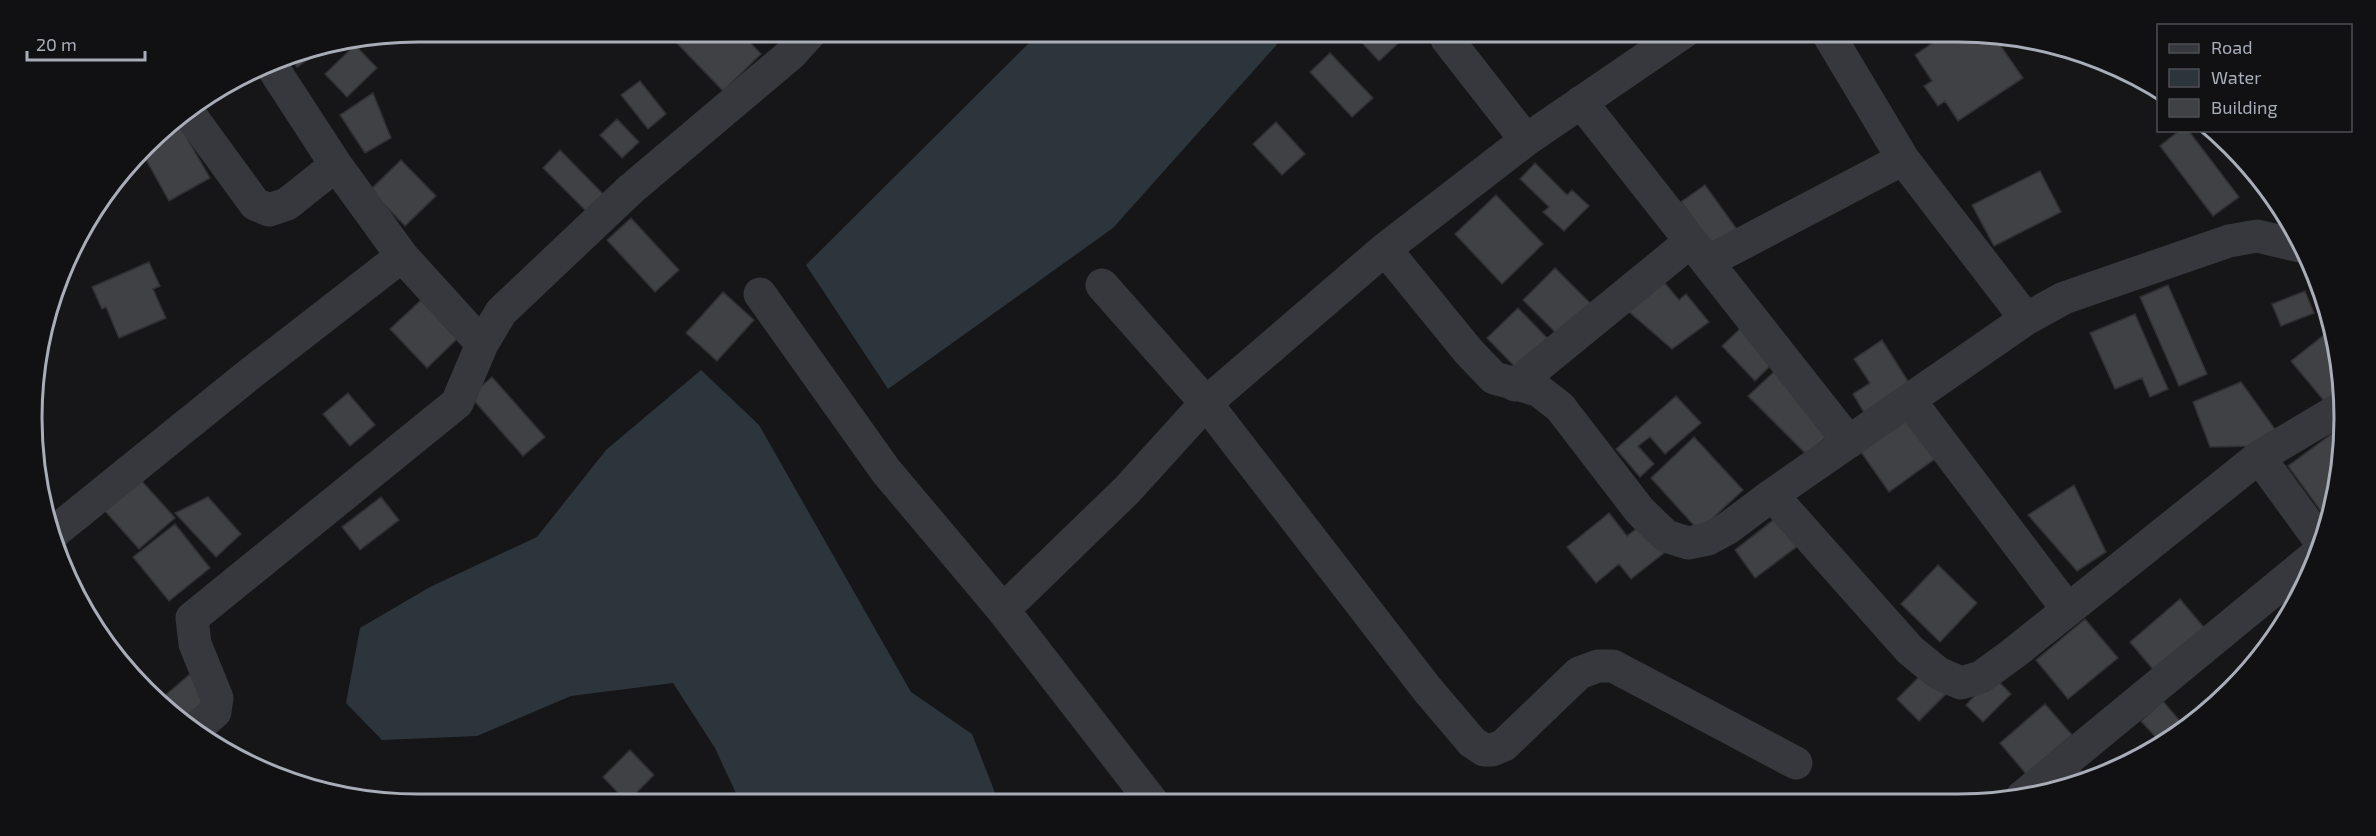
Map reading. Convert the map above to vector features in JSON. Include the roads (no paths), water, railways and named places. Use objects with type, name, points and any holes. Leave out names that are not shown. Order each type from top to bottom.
[{"type":"street","points":[[200,725],[215,712],[217,698],[195,644],[192,618],[457,403],[482,344],[501,312],[631,189],[791,54],[802,42]]},
{"type":"street","points":[[1449,42],[1526,140]]},
{"type":"street","points":[[1003,610],[1127,490],[1206,403],[1385,249],[1526,140],[1669,42]]},
{"type":"street","points":[[1833,42],[1903,159],[2025,319]]},
{"type":"street","points":[[275,71],[336,165],[402,256],[482,344]]},
{"type":"street","points":[[1581,102],[1849,442]]},
{"type":"street","points":[[192,118],[255,204],[269,210],[287,204],[336,165]]},
{"type":"street","points":[[1515,385],[1699,252],[1903,159]]},
{"type":"street","points":[[1385,249],[1469,352],[1494,378],[1538,390],[1560,407],[1640,511],[1666,536],[1688,543],[1708,539],[1728,528],[2025,319],[2064,298],[2229,241],[2257,236],[2291,244]]},
{"type":"street","points":[[59,528],[246,377],[402,256]]},
{"type":"street","points":[[1102,285],[1206,403],[1427,689],[1472,742],[1484,750],[1492,750],[1504,745],[1514,738],[1579,673],[1598,666],[1613,666],[1796,763]]},
{"type":"street","points":[[760,294],[886,471],[1003,610],[1146,794]]},
{"type":"street","points":[[1910,401],[2068,610]]},
{"type":"street","points":[[1772,495],[1910,650],[1938,673],[1961,683],[1981,677],[2259,457],[2334,413]]},
{"type":"street","points":[[2259,457],[2315,534]]},
{"type":"street","points":[[2036,786],[2304,565]]},
{"type":"water","points":[[1030,42],[1279,42],[1113,228],[888,389],[806,265]]},
{"type":"water","points":[[701,370],[759,425],[911,692],[972,734],[995,794],[736,794],[715,748],[673,683],[571,696],[477,736],[382,740],[346,703],[360,628],[430,587],[537,537],[606,450]]}]
